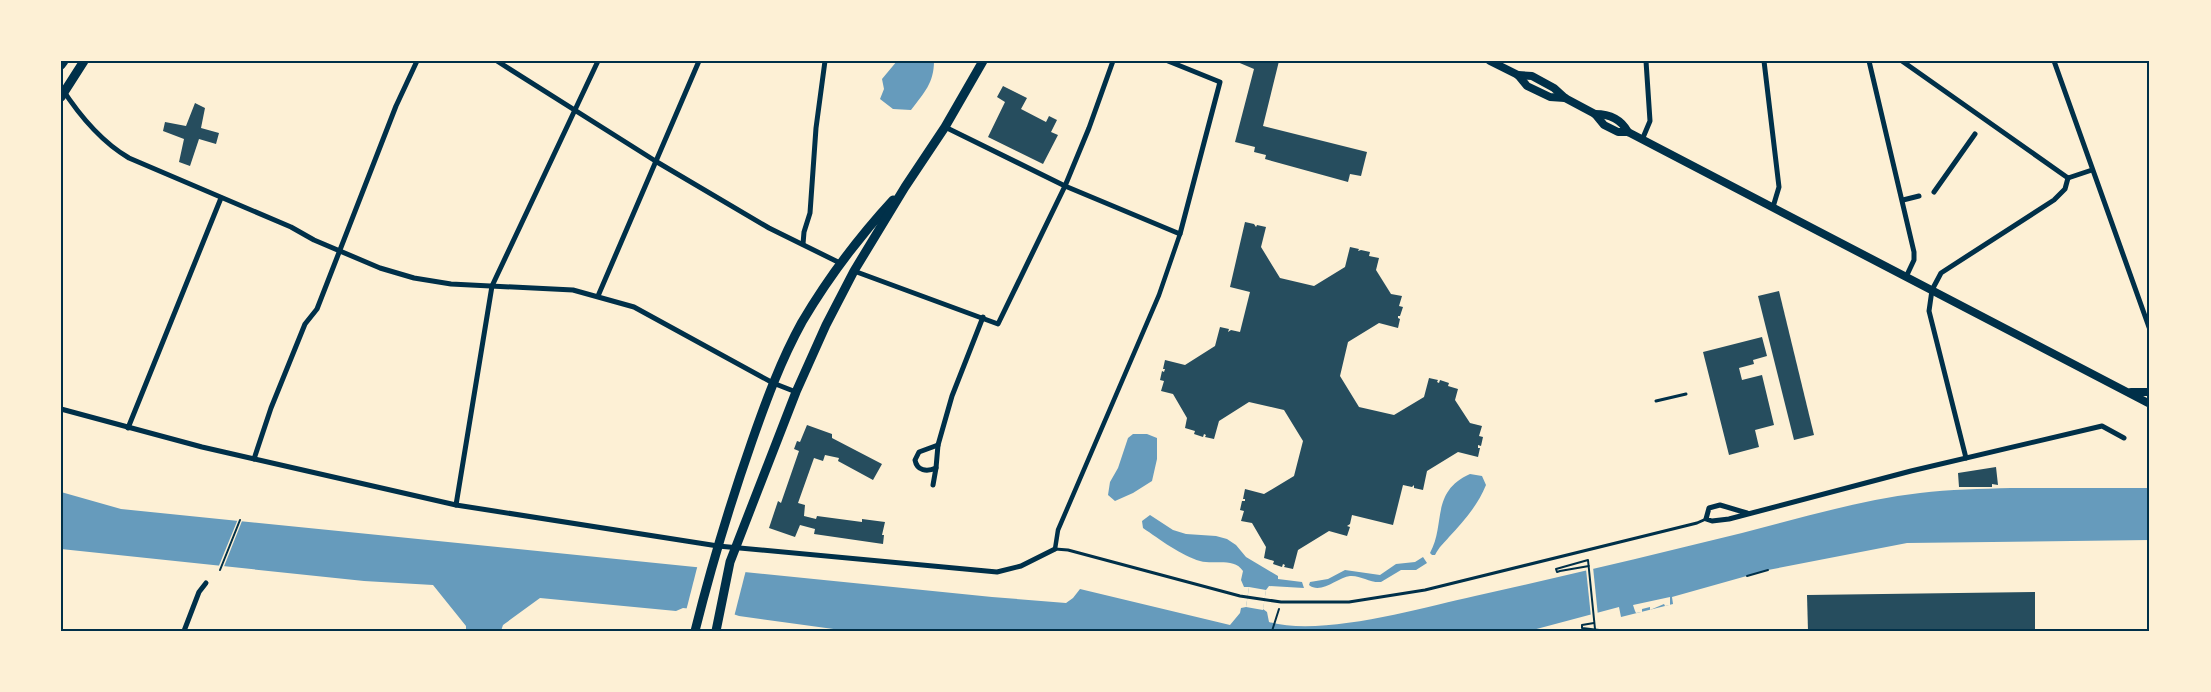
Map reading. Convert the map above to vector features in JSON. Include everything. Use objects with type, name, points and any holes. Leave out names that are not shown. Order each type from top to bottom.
[{"type":"main road","points":[[61,65],[64,61]]},
{"type":"main road","points":[[62,92],[84,61]]},
{"type":"main road","points":[[716,631],[728,568],[796,392],[826,325],[854,271],[905,187],[945,127],[983,61]]},
{"type":"main road","points":[[695,631],[725,518],[773,383],[802,323],[840,263],[858,238],[905,187]]},
{"type":"main road","points":[[840,263],[854,271]]},
{"type":"street","points":[[254,459],[305,324],[317,308],[396,106],[417,61]]},
{"type":"street","points":[[496,61],[657,162],[769,228],[840,263]]},
{"type":"street","points":[[456,505],[492,286],[598,61]]},
{"type":"street","points":[[598,296],[699,61]]},
{"type":"street","points":[[804,244],[804,232],[810,213],[816,128],[825,61]]},
{"type":"street","points":[[854,271],[998,324],[1065,186],[1090,128],[1113,61]]},
{"type":"street","points":[[61,409],[128,428],[254,459],[456,505],[718,546],[997,572],[1021,566],[1055,549],[1058,530],[1159,295],[1180,234],[1220,82],[1168,61]]},
{"type":"street","points":[[1490,61],[1518,75],[1527,86],[1550,97],[1565,98],[1595,114],[1604,125],[1618,132],[1628,132],[2150,404]]},
{"type":"street","points":[[1642,140],[1650,121],[1646,61]]},
{"type":"street","points":[[1764,61],[1779,187],[1773,207]]},
{"type":"street","points":[[1869,61],[1914,252],[1914,260],[1906,277]]},
{"type":"street","points":[[1902,61],[2068,178]]},
{"type":"street","points":[[2054,61],[2150,330]]},
{"type":"street","points":[[62,92],[94,130],[120,153],[291,227],[338,251],[385,270],[439,283],[573,290],[634,307],[773,383],[796,392]]},
{"type":"street","points":[[945,127],[1065,186],[1180,234]]},
{"type":"street","points":[[1934,192],[1975,134]]},
{"type":"street","points":[[2068,178],[2092,170]]},
{"type":"street","points":[[1966,458],[1930,311],[1932,290],[1941,273],[2054,200],[2065,188],[2068,178]]},
{"type":"street","points":[[1903,200],[1919,196]]},
{"type":"street","points":[[128,428],[221,198]]},
{"type":"street","points":[[933,485],[938,445],[952,396],[983,317]]},
{"type":"street","points":[[2124,391],[2150,392]]},
{"type":"street","points":[[1747,513],[1720,505],[1709,508],[1706,519],[1712,521],[1729,519],[1966,458],[2102,426],[2124,438]]},
{"type":"street","points":[[936,468],[925,470],[920,468],[915,460],[919,452],[938,445]]},
{"type":"street","points":[[184,631],[199,592],[206,583]]},
{"type":"lane","points":[[1656,401],[1686,394]]},
{"type":"lane","points":[[1055,549],[1068,550],[1264,600],[1281,602],[1349,602],[1425,590],[1588,551],[1697,523],[1706,519]]},
{"type":"path","points":[[220,570],[240,520]]},
{"type":"path","points":[[1589,566],[1557,572],[1556,569],[1588,560],[1589,566],[1595,629]]},
{"type":"path","points":[[1747,576],[1768,570]]},
{"type":"path","points":[[1272,631],[1281,602]]},
{"type":"path","points":[[1594,623],[1582,626],[1608,631]]},
{"type":"water","points":[[897,61],[934,61],[930,82],[911,110],[893,109],[880,99],[884,89],[882,79]]},
{"type":"water","points":[[1133,434],[1147,434],[1157,438],[1157,459],[1152,481],[1133,493],[1115,501],[1108,495],[1110,482],[1118,468],[1128,438]]},
{"type":"water","points":[[1470,474],[1482,476],[1486,485],[1483,492],[1465,519],[1435,555],[1432,555],[1430,553],[1435,542],[1444,499],[1457,481]]},
{"type":"water","points":[[2149,488],[2150,540],[1907,543],[1768,570],[1672,597],[1673,604],[1621,617],[1619,607],[1529,631],[848,631],[739,616],[730,613],[683,608],[676,611],[540,598],[503,625],[501,631],[466,631],[466,626],[433,585],[364,581],[61,549],[61,492],[121,509],[992,597],[1066,603],[1080,589],[1230,625],[1240,613],[1241,608],[1246,607],[1249,587],[1244,587],[1241,580],[1243,571],[1234,564],[1200,561],[1171,547],[1143,528],[1142,521],[1150,515],[1173,530],[1186,534],[1216,536],[1227,539],[1236,545],[1246,557],[1278,576],[1278,579],[1302,582],[1304,588],[1269,586],[1266,590],[1263,609],[1267,612],[1269,622],[1291,626],[1316,626],[1343,624],[1400,613],[1642,557],[1875,500],[1965,489]]},
{"type":"water","points":[[1423,557],[1427,563],[1416,570],[1401,570],[1381,582],[1350,576],[1324,587],[1314,588],[1309,585],[1310,582],[1328,579],[1345,570],[1380,575],[1396,564],[1415,562]]},
{"type":"pier","points":[[238,519],[242,521],[223,569],[218,568]]},
{"type":"pier","points":[[698,564],[746,570],[734,617],[686,611]]},
{"type":"pier","points":[[1593,567],[1598,616],[1591,617],[1586,569]]},
{"type":"pier","points":[[1249,587],[1266,590],[1263,610],[1246,607]]},
{"type":"pier","points":[[1670,597],[1670,605],[1665,606],[1664,604],[1650,610],[1650,607],[1642,609],[1642,612],[1636,613],[1633,605]]},
{"type":"building","points":[[1235,61],[1279,61],[1263,126],[1367,152],[1361,176],[1350,174],[1348,182],[1265,159],[1266,155],[1254,152],[1255,147],[1235,142],[1254,69]]},
{"type":"building","points":[[1003,86],[1027,98],[1021,109],[1046,122],[1049,116],[1057,120],[1051,132],[1058,135],[1043,164],[988,137],[1005,102],[997,97]]},
{"type":"building","points":[[195,103],[205,108],[201,128],[219,133],[216,144],[199,139],[190,166],[179,162],[184,139],[163,131],[165,122],[186,126]]},
{"type":"building","points":[[1245,222],[1254,224],[1256,227],[1257,225],[1266,227],[1261,247],[1280,278],[1314,286],[1345,267],[1350,247],[1359,249],[1358,251],[1370,252],[1369,256],[1379,258],[1376,270],[1391,294],[1402,296],[1399,306],[1403,307],[1400,316],[1398,316],[1400,319],[1398,328],[1379,323],[1348,342],[1340,376],[1359,407],[1394,415],[1424,397],[1429,378],[1438,380],[1437,382],[1439,383],[1440,380],[1449,383],[1448,386],[1458,389],[1455,400],[1470,423],[1482,426],[1479,436],[1483,437],[1481,446],[1478,445],[1478,448],[1480,448],[1478,457],[1458,452],[1427,471],[1423,490],[1414,488],[1414,485],[1412,487],[1403,485],[1393,525],[1352,515],[1350,524],[1347,526],[1350,527],[1347,536],[1329,531],[1298,550],[1293,569],[1284,567],[1285,565],[1283,564],[1282,567],[1273,564],[1274,561],[1264,558],[1266,547],[1252,523],[1241,521],[1244,511],[1240,510],[1242,501],[1245,501],[1243,499],[1245,489],[1264,494],[1294,476],[1303,441],[1284,410],[1249,402],[1219,421],[1214,439],[1205,437],[1206,435],[1204,434],[1203,437],[1194,434],[1195,431],[1185,428],[1187,418],[1173,394],[1161,391],[1164,381],[1160,380],[1162,371],[1164,372],[1165,369],[1163,369],[1165,360],[1185,365],[1215,346],[1220,327],[1229,329],[1228,332],[1231,330],[1240,332],[1250,292],[1230,287]]},
{"type":"building","points":[[1779,291],[1814,435],[1794,440],[1758,296]]},
{"type":"building","points":[[1762,337],[1767,356],[1753,360],[1754,364],[1739,368],[1742,380],[1762,375],[1774,425],[1755,430],[1759,447],[1729,455],[1703,352]]},
{"type":"building","points":[[807,425],[832,434],[832,438],[882,464],[873,480],[838,461],[839,458],[825,455],[823,461],[814,458],[798,503],[805,505],[804,516],[816,519],[817,516],[862,522],[862,519],[885,522],[882,535],[884,535],[883,544],[814,534],[815,529],[800,525],[795,537],[769,528],[778,501],[781,503],[799,451],[794,449],[797,441],[800,442]]},
{"type":"building","points":[[1996,467],[1998,485],[1992,484],[1992,487],[1959,487],[1958,473]]},
{"type":"building","points":[[2035,592],[2035,631],[1808,631],[1807,595]]}]
